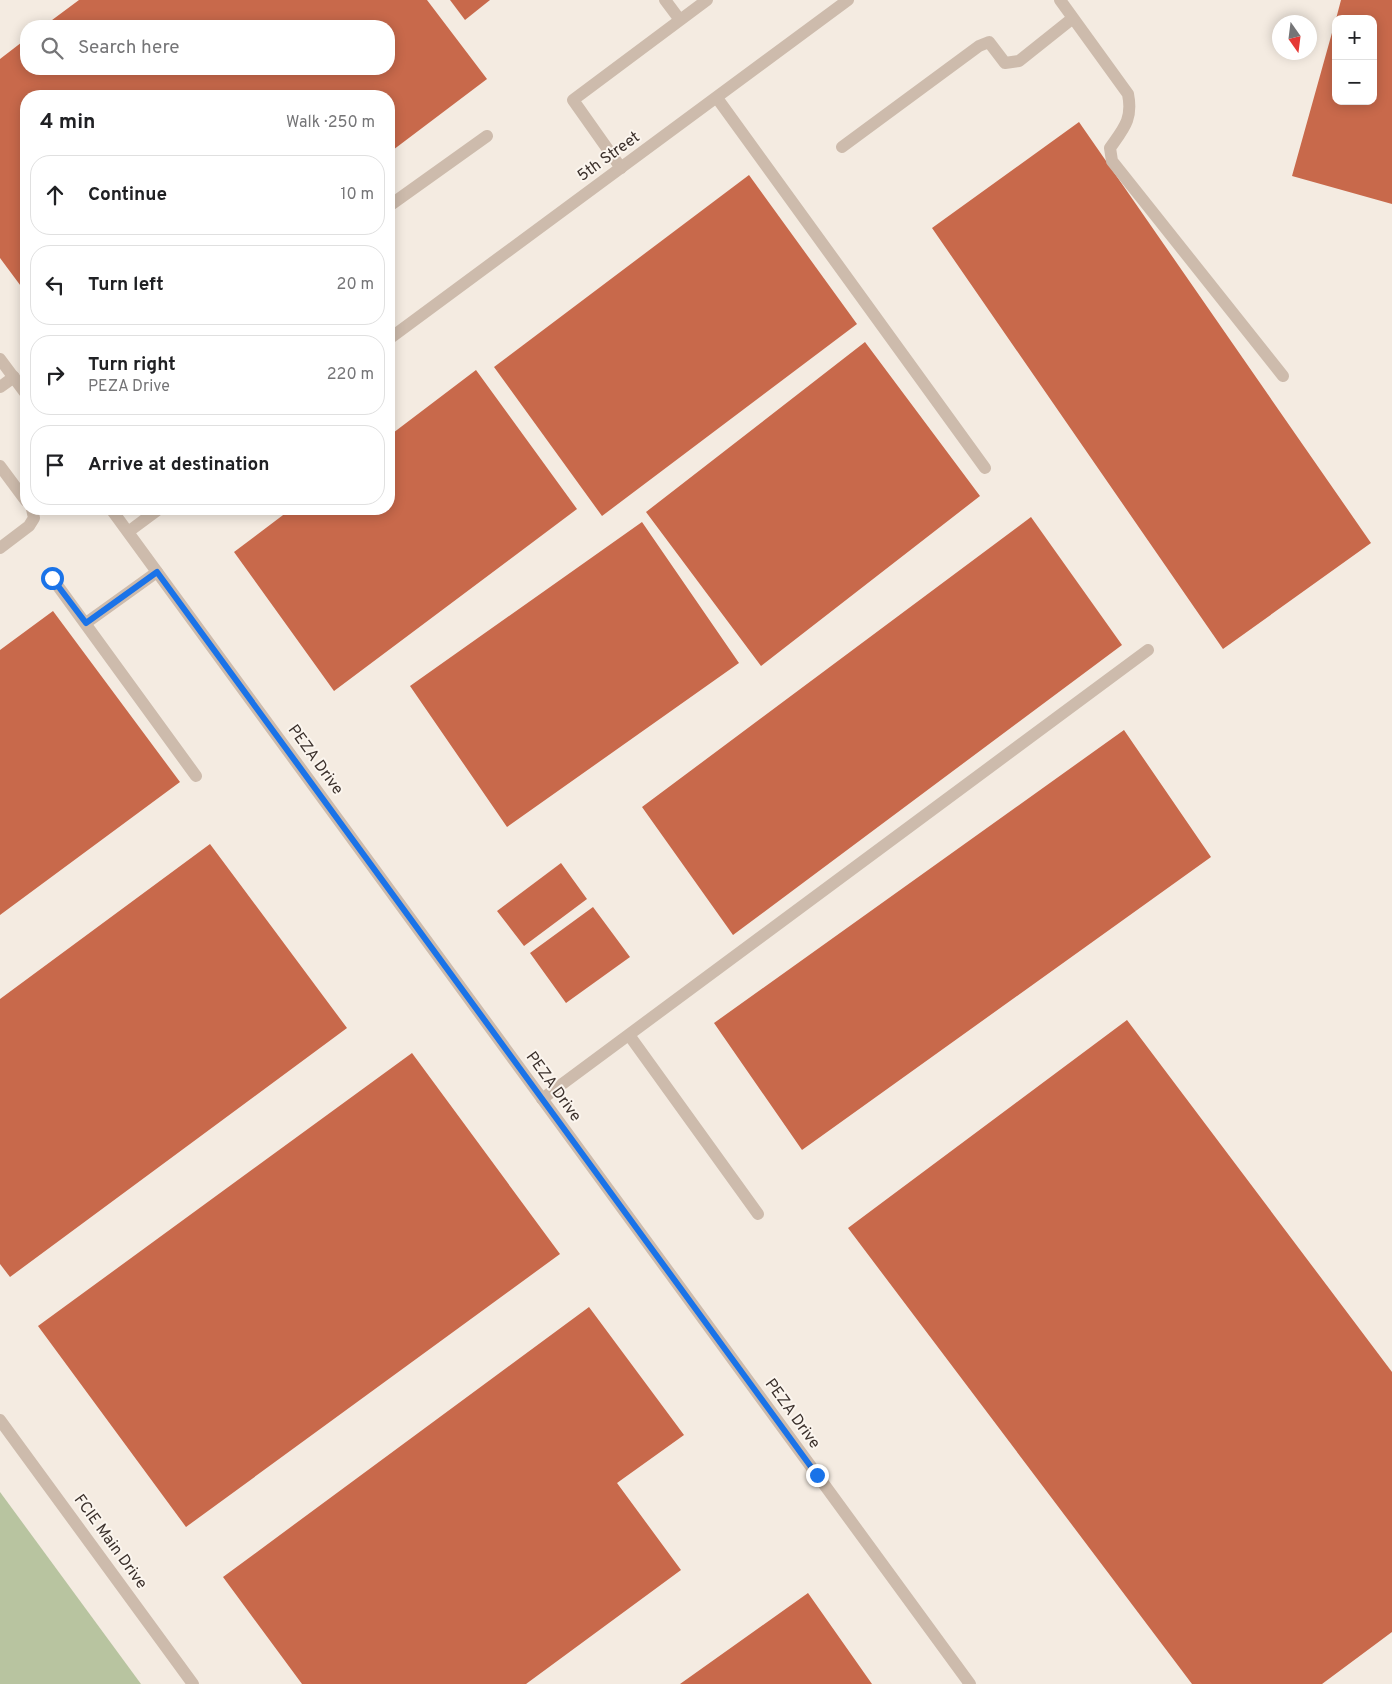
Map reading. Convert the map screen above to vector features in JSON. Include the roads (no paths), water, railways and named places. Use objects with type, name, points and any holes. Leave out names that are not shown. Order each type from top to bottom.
[{"type":"street","points":[[666,0],[680,20]]},
{"type":"street","points":[[621,168],[573,100],[707,0]]},
{"type":"street","name":"5th Street","points":[[395,335],[848,0]]},
{"type":"street","points":[[1060,0],[1128,94],[1132,110],[1126,126],[1110,148],[1112,160],[1283,376]]},
{"type":"street","points":[[842,147],[979,46],[989,42],[1005,63],[1019,60],[1073,18]]},
{"type":"street","points":[[716,98],[985,468]]},
{"type":"street","points":[[395,202],[487,136]]},
{"type":"street","points":[[0,359],[20,386]]},
{"type":"street","points":[[0,387],[14,377]]},
{"type":"street","points":[[0,466],[20,493]]},
{"type":"street","points":[[0,548],[29,526],[34,518],[33,515]]},
{"type":"street","name":"PEZA Drive","points":[[115,515],[970,1684]]},
{"type":"street","points":[[128,532],[151,515]]},
{"type":"street","points":[[86,623],[157,572]]},
{"type":"street","points":[[52,578],[196,776]]},
{"type":"street","points":[[542,1099],[1148,650]]},
{"type":"street","points":[[628,1035],[758,1214]]},
{"type":"street","name":"FCIE Main Drive","points":[[0,1420],[193,1684]]}]
